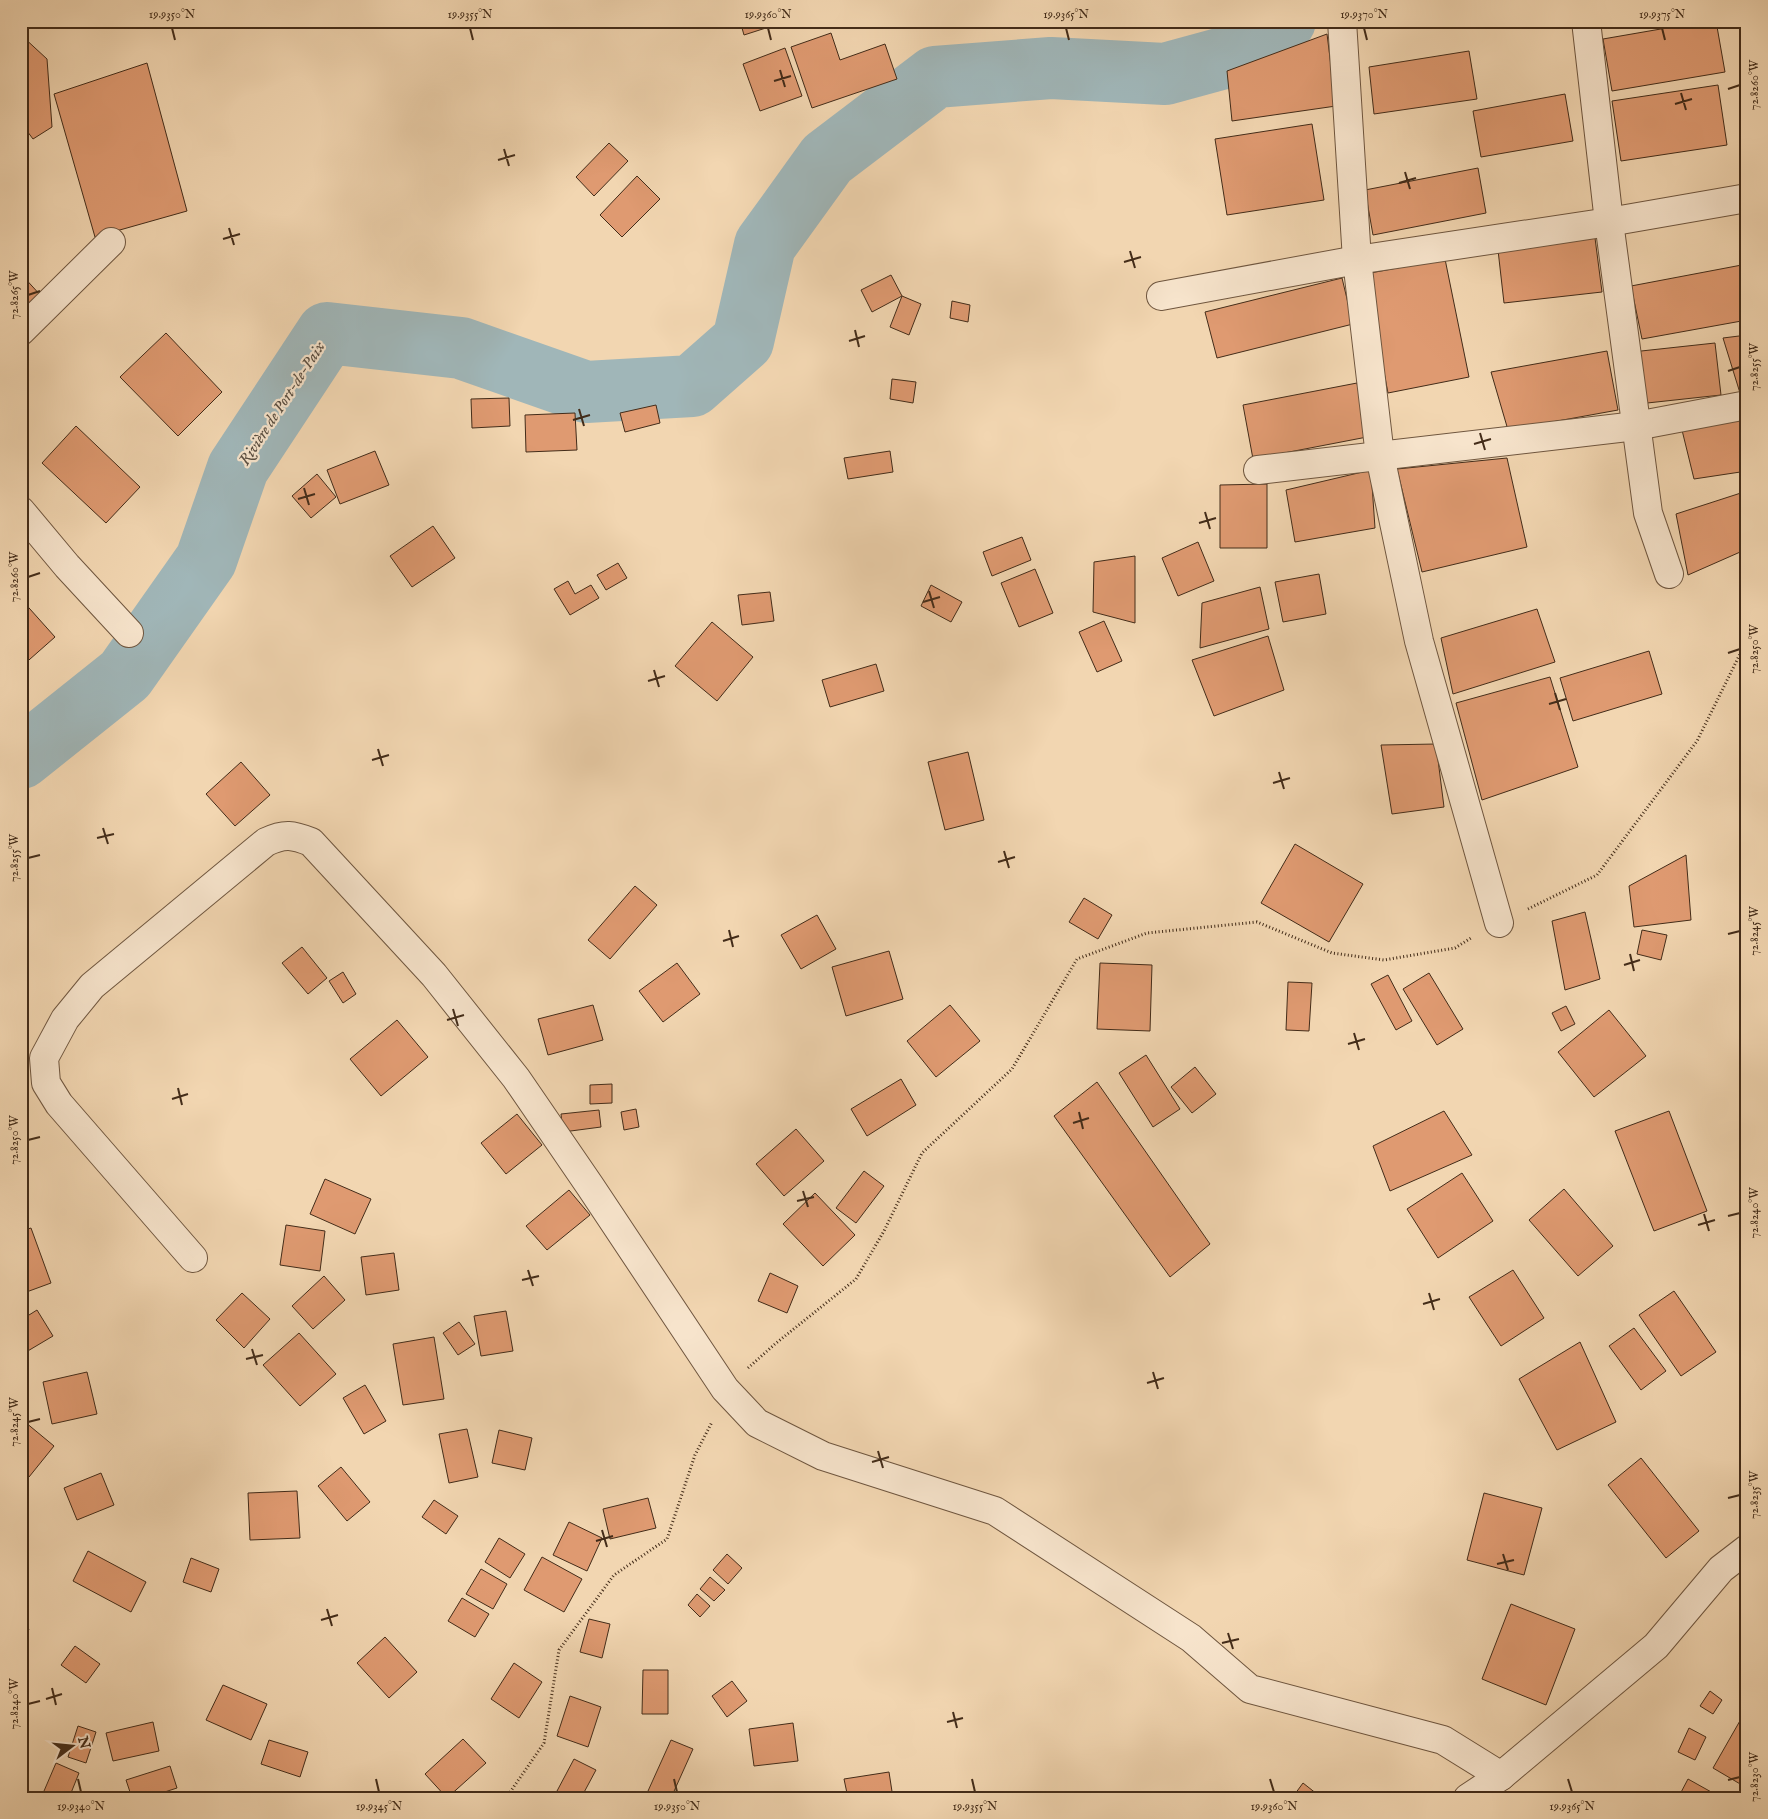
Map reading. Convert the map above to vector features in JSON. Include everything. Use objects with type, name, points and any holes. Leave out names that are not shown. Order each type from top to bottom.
[{"type":"street","points":[[1342,21],[1357,260],[1380,456],[1419,641],[1498,923]]},
{"type":"street","points":[[1586,21],[1609,222],[1648,513],[1669,574]]},
{"type":"street","points":[[1161,296],[1357,260],[1609,222],[1747,198]]},
{"type":"street","points":[[21,331],[111,242]]},
{"type":"street","points":[[1258,470],[1636,426],[1747,405]]},
{"type":"street","points":[[21,512],[67,566],[129,633]]},
{"type":"street","points":[[193,1258],[59,1104],[46,1082],[44,1058],[65,1019],[92,986],[266,842],[279,836],[294,836],[312,842],[434,975],[516,1078],[596,1194],[725,1389],[757,1423],[823,1456],[995,1511],[1191,1638],[1250,1690],[1443,1740],[1500,1776]]},
{"type":"street","points":[[1468,1798],[1500,1776],[1656,1646],[1721,1569],[1747,1549]]},
{"type":"path","points":[[506,1798],[544,1743],[559,1650],[614,1576],[667,1539],[695,1455],[714,1418],[725,1389],[775,1344],[856,1279],[884,1231],[922,1153],[1012,1069],[1077,959],[1147,933],[1257,922],[1332,953],[1384,960],[1455,948],[1498,923],[1598,875],[1697,741],[1747,640]]},
{"type":"building","points":[[740,21],[767,21],[769,27],[744,35]]},
{"type":"building","points":[[775,21],[792,21],[777,27]]},
{"type":"building","points":[[1716,21],[1725,72],[1612,91],[1603,39]]},
{"type":"building","points":[[831,33],[840,60],[885,44],[897,79],[812,108],[791,47]]},
{"type":"building","points":[[1327,34],[1336,106],[1232,121],[1227,71]]},
{"type":"building","points":[[21,35],[47,59],[52,127],[33,139],[21,123]]},
{"type":"building","points":[[785,48],[802,96],[760,111],[743,64]]},
{"type":"building","points":[[1469,51],[1477,99],[1374,114],[1369,67]]},
{"type":"building","points":[[147,63],[187,211],[95,237],[54,94]]},
{"type":"building","points":[[1718,85],[1727,145],[1621,161],[1612,101]]},
{"type":"building","points":[[1565,94],[1573,141],[1481,157],[1473,111]]},
{"type":"building","points":[[1312,124],[1324,200],[1227,215],[1215,139]]},
{"type":"building","points":[[609,143],[628,161],[594,196],[576,177]]},
{"type":"building","points":[[1478,168],[1486,213],[1373,235],[1365,190]]},
{"type":"building","points":[[637,176],[660,199],[622,237],[600,215]]},
{"type":"building","points":[[1595,238],[1602,292],[1504,303],[1498,250]]},
{"type":"building","points":[[1445,259],[1469,377],[1388,393],[1365,274]]},
{"type":"building","points":[[1747,264],[1747,320],[1642,339],[1631,286]]},
{"type":"building","points":[[21,274],[43,298],[21,318]]},
{"type":"building","points":[[891,275],[902,296],[872,312],[861,290]]},
{"type":"building","points":[[1342,278],[1353,324],[1217,358],[1205,312]]},
{"type":"building","points":[[902,296],[921,304],[909,335],[890,327]]},
{"type":"building","points":[[952,301],[970,305],[968,322],[950,318]]},
{"type":"building","points":[[166,333],[222,392],[178,436],[120,377]]},
{"type":"building","points":[[1747,335],[1747,392],[1740,393],[1723,338]]},
{"type":"building","points":[[1715,343],[1721,395],[1638,404],[1632,352]]},
{"type":"building","points":[[1607,351],[1618,410],[1508,430],[1491,372]]},
{"type":"building","points":[[892,379],[916,382],[913,403],[890,399]]},
{"type":"building","points":[[1357,383],[1367,437],[1253,459],[1243,405]]},
{"type":"building","points":[[509,398],[510,426],[472,428],[471,399]]},
{"type":"building","points":[[656,405],[660,423],[625,432],[620,413]]},
{"type":"building","points":[[575,413],[577,450],[526,452],[525,415]]},
{"type":"building","points":[[1747,420],[1747,471],[1694,479],[1681,426]]},
{"type":"building","points":[[76,426],[140,487],[106,523],[42,463]]},
{"type":"building","points":[[375,451],[389,485],[340,504],[327,470]]},
{"type":"building","points":[[890,451],[893,472],[848,479],[844,458]]},
{"type":"building","points":[[1507,458],[1527,547],[1422,572],[1397,469]]},
{"type":"building","points":[[1371,470],[1375,528],[1295,542],[1286,490]]},
{"type":"building","points":[[317,474],[336,497],[311,518],[292,496]]},
{"type":"building","points":[[1267,484],[1267,548],[1220,548],[1220,485]]},
{"type":"building","points":[[1747,491],[1747,549],[1688,575],[1676,514]]},
{"type":"building","points":[[433,526],[455,558],[412,587],[390,556]]},
{"type":"building","points":[[1022,537],[1031,560],[992,576],[983,552]]},
{"type":"building","points":[[1198,542],[1214,581],[1178,596],[1162,558]]},
{"type":"building","points":[[1135,556],[1135,623],[1093,612],[1094,562]]},
{"type":"building","points":[[618,563],[627,578],[606,590],[597,575]]},
{"type":"building","points":[[1035,569],[1053,613],[1019,627],[1001,583]]},
{"type":"building","points":[[1319,574],[1326,614],[1283,622],[1275,582]]},
{"type":"building","points":[[568,581],[575,594],[591,585],[599,598],[570,615],[554,589]]},
{"type":"building","points":[[931,585],[962,602],[951,622],[921,606]]},
{"type":"building","points":[[1260,587],[1269,629],[1200,648],[1202,603]]},
{"type":"building","points":[[770,592],[774,621],[742,625],[738,595]]},
{"type":"building","points":[[21,599],[55,637],[21,667]]},
{"type":"building","points":[[1537,609],[1555,662],[1453,694],[1441,638]]},
{"type":"building","points":[[1104,621],[1122,661],[1097,672],[1079,632]]},
{"type":"building","points":[[712,622],[753,657],[717,701],[675,666]]},
{"type":"building","points":[[1268,636],[1284,690],[1214,716],[1192,660]]},
{"type":"building","points":[[1649,651],[1662,694],[1573,721],[1560,678]]},
{"type":"building","points":[[876,664],[884,691],[830,707],[822,680]]},
{"type":"building","points":[[1550,677],[1578,767],[1482,800],[1456,703]]},
{"type":"building","points":[[1436,744],[1444,807],[1392,814],[1381,745]]},
{"type":"building","points":[[968,752],[984,820],[945,830],[928,762]]},
{"type":"building","points":[[241,762],[270,795],[235,826],[206,794]]},
{"type":"building","points":[[1295,844],[1363,884],[1329,942],[1261,903]]},
{"type":"building","points":[[1686,855],[1691,920],[1634,927],[1629,886]]},
{"type":"building","points":[[635,886],[657,905],[610,959],[588,940]]},
{"type":"building","points":[[1084,898],[1112,915],[1098,939],[1069,922]]},
{"type":"building","points":[[1585,912],[1600,979],[1565,990],[1552,921]]},
{"type":"building","points":[[817,915],[836,949],[801,969],[781,935]]},
{"type":"building","points":[[1642,930],[1667,935],[1661,960],[1637,954]]},
{"type":"building","points":[[302,947],[327,978],[308,994],[282,963]]},
{"type":"building","points":[[889,951],[903,999],[846,1016],[832,967]]},
{"type":"building","points":[[677,963],[700,994],[663,1022],[639,991]]},
{"type":"building","points":[[1100,963],[1152,965],[1150,1031],[1097,1029]]},
{"type":"building","points":[[343,972],[356,994],[343,1003],[329,981]]},
{"type":"building","points":[[1429,973],[1463,1029],[1437,1045],[1403,989]]},
{"type":"building","points":[[1388,975],[1412,1021],[1396,1030],[1371,984]]},
{"type":"building","points":[[1288,982],[1312,983],[1309,1031],[1286,1030]]},
{"type":"building","points":[[593,1005],[603,1040],[548,1055],[538,1019]]},
{"type":"building","points":[[950,1005],[980,1041],[936,1077],[907,1041]]},
{"type":"building","points":[[1566,1006],[1575,1024],[1561,1031],[1552,1013]]},
{"type":"building","points":[[1609,1010],[1646,1056],[1594,1097],[1558,1052]]},
{"type":"building","points":[[397,1020],[428,1057],[381,1096],[350,1059]]},
{"type":"building","points":[[1146,1055],[1180,1109],[1153,1127],[1119,1073]]},
{"type":"building","points":[[1195,1067],[1216,1094],[1192,1113],[1171,1087]]},
{"type":"building","points":[[901,1079],[916,1105],[867,1136],[851,1109]]},
{"type":"building","points":[[1097,1082],[1210,1244],[1170,1277],[1054,1116]]},
{"type":"building","points":[[612,1084],[612,1103],[590,1104],[590,1085]]},
{"type":"building","points":[[636,1109],[639,1127],[624,1130],[621,1112]]},
{"type":"building","points":[[599,1110],[601,1127],[563,1132],[561,1114]]},
{"type":"building","points":[[1444,1111],[1472,1155],[1390,1191],[1373,1146]]},
{"type":"building","points":[[1669,1111],[1707,1211],[1654,1231],[1615,1131]]},
{"type":"building","points":[[517,1114],[542,1145],[506,1174],[481,1143]]},
{"type":"building","points":[[796,1129],[824,1161],[784,1196],[756,1164]]},
{"type":"building","points":[[864,1171],[884,1186],[856,1223],[836,1208]]},
{"type":"building","points":[[1462,1173],[1493,1221],[1438,1258],[1407,1209]]},
{"type":"building","points":[[325,1179],[371,1199],[355,1234],[310,1214]]},
{"type":"building","points":[[1564,1189],[1613,1246],[1578,1276],[1529,1220]]},
{"type":"building","points":[[569,1190],[590,1215],[547,1250],[526,1226]]},
{"type":"building","points":[[815,1193],[855,1235],[823,1266],[783,1224]]},
{"type":"building","points":[[286,1225],[325,1231],[320,1271],[280,1265]]},
{"type":"building","points":[[31,1228],[51,1283],[21,1294],[21,1231]]},
{"type":"building","points":[[394,1253],[399,1290],[366,1295],[361,1257]]},
{"type":"building","points":[[1513,1270],[1544,1318],[1501,1346],[1469,1297]]},
{"type":"building","points":[[770,1273],[798,1286],[787,1313],[758,1301]]},
{"type":"building","points":[[324,1276],[345,1300],[313,1329],[292,1306]]},
{"type":"building","points":[[1674,1291],[1716,1352],[1681,1376],[1639,1315]]},
{"type":"building","points":[[242,1293],[270,1319],[244,1348],[216,1320]]},
{"type":"building","points":[[37,1310],[53,1336],[21,1355],[21,1320]]},
{"type":"building","points":[[506,1311],[513,1351],[481,1356],[474,1316]]},
{"type":"building","points":[[459,1322],[475,1344],[458,1355],[443,1333]]},
{"type":"building","points":[[1634,1328],[1666,1371],[1641,1390],[1609,1346]]},
{"type":"building","points":[[299,1333],[336,1374],[300,1406],[263,1365]]},
{"type":"building","points":[[434,1337],[444,1399],[403,1405],[393,1344]]},
{"type":"building","points":[[1580,1342],[1616,1422],[1557,1450],[1519,1379]]},
{"type":"building","points":[[87,1372],[97,1414],[52,1424],[43,1382]]},
{"type":"building","points":[[365,1385],[386,1421],[364,1434],[343,1398]]},
{"type":"building","points":[[25,1422],[54,1446],[29,1477],[21,1471],[21,1427]]},
{"type":"building","points":[[467,1429],[478,1477],[449,1483],[439,1434]]},
{"type":"building","points":[[499,1430],[532,1438],[525,1470],[492,1463]]},
{"type":"building","points":[[1641,1458],[1699,1531],[1666,1558],[1608,1485]]},
{"type":"building","points":[[341,1467],[370,1502],[347,1521],[318,1486]]},
{"type":"building","points":[[101,1473],[114,1505],[77,1520],[64,1488]]},
{"type":"building","points":[[297,1491],[300,1538],[250,1540],[248,1493]]},
{"type":"building","points":[[1484,1493],[1542,1508],[1524,1575],[1467,1560]]},
{"type":"building","points":[[648,1498],[656,1528],[610,1539],[603,1509]]},
{"type":"building","points":[[434,1500],[458,1516],[446,1534],[422,1517]]},
{"type":"building","points":[[569,1522],[602,1538],[587,1571],[553,1555]]},
{"type":"building","points":[[499,1538],[525,1554],[510,1578],[485,1562]]},
{"type":"building","points":[[88,1551],[146,1582],[131,1612],[73,1581]]},
{"type":"building","points":[[727,1554],[742,1568],[728,1584],[713,1570]]},
{"type":"building","points":[[542,1557],[582,1579],[564,1612],[524,1590]]},
{"type":"building","points":[[191,1558],[219,1569],[211,1592],[183,1582]]},
{"type":"building","points":[[481,1569],[507,1584],[493,1609],[466,1594]]},
{"type":"building","points":[[710,1577],[725,1590],[714,1601],[700,1589]]},
{"type":"building","points":[[697,1594],[710,1606],[700,1617],[688,1605]]},
{"type":"building","points":[[462,1598],[489,1614],[475,1637],[448,1621]]},
{"type":"building","points":[[1511,1604],[1575,1629],[1546,1705],[1482,1679]]},
{"type":"building","points":[[589,1619],[610,1624],[602,1658],[580,1652]]},
{"type":"building","points":[[21,1625],[29,1629],[21,1647]]},
{"type":"building","points":[[385,1637],[417,1672],[389,1698],[357,1663]]},
{"type":"building","points":[[75,1646],[100,1664],[86,1683],[61,1665]]},
{"type":"building","points":[[514,1663],[542,1682],[519,1718],[491,1699]]},
{"type":"building","points":[[643,1670],[668,1670],[668,1714],[642,1714]]},
{"type":"building","points":[[732,1681],[747,1701],[727,1717],[712,1696]]},
{"type":"building","points":[[223,1685],[267,1704],[251,1740],[206,1720]]},
{"type":"building","points":[[1710,1691],[1722,1700],[1713,1714],[1700,1706]]},
{"type":"building","points":[[570,1696],[601,1707],[588,1747],[557,1736]]},
{"type":"building","points":[[1741,1719],[1747,1722],[1747,1788],[1713,1768]]},
{"type":"building","points":[[153,1722],[159,1751],[113,1761],[106,1733]]},
{"type":"building","points":[[793,1723],[798,1761],[754,1766],[749,1729]]},
{"type":"building","points":[[78,1726],[96,1732],[86,1763],[68,1757]]},
{"type":"building","points":[[1689,1728],[1706,1737],[1695,1760],[1678,1752]]},
{"type":"building","points":[[463,1739],[486,1763],[447,1798],[425,1774]]},
{"type":"building","points":[[269,1740],[308,1752],[300,1777],[261,1764]]},
{"type":"building","points":[[671,1740],[693,1749],[671,1798],[663,1798],[648,1791]]},
{"type":"building","points":[[574,1759],[596,1770],[581,1798],[569,1798],[557,1791]]},
{"type":"building","points":[[56,1763],[79,1773],[69,1798],[41,1798]]},
{"type":"building","points":[[170,1766],[177,1788],[146,1798],[132,1798],[126,1780]]},
{"type":"building","points":[[889,1772],[893,1798],[848,1798],[844,1779]]},
{"type":"building","points":[[1688,1779],[1722,1798],[1678,1798]]},
{"type":"building","points":[[1303,1783],[1322,1798],[1292,1798]]},
{"type":"waterway","name":"Rivière de Port-de-Paix","points":[[21,758],[125,675],[206,560],[238,468],[327,333],[461,348],[586,392],[692,386],[743,341],[765,245],[827,159],[935,77],[1051,68],[1165,74],[1231,56],[1285,21]]}]
